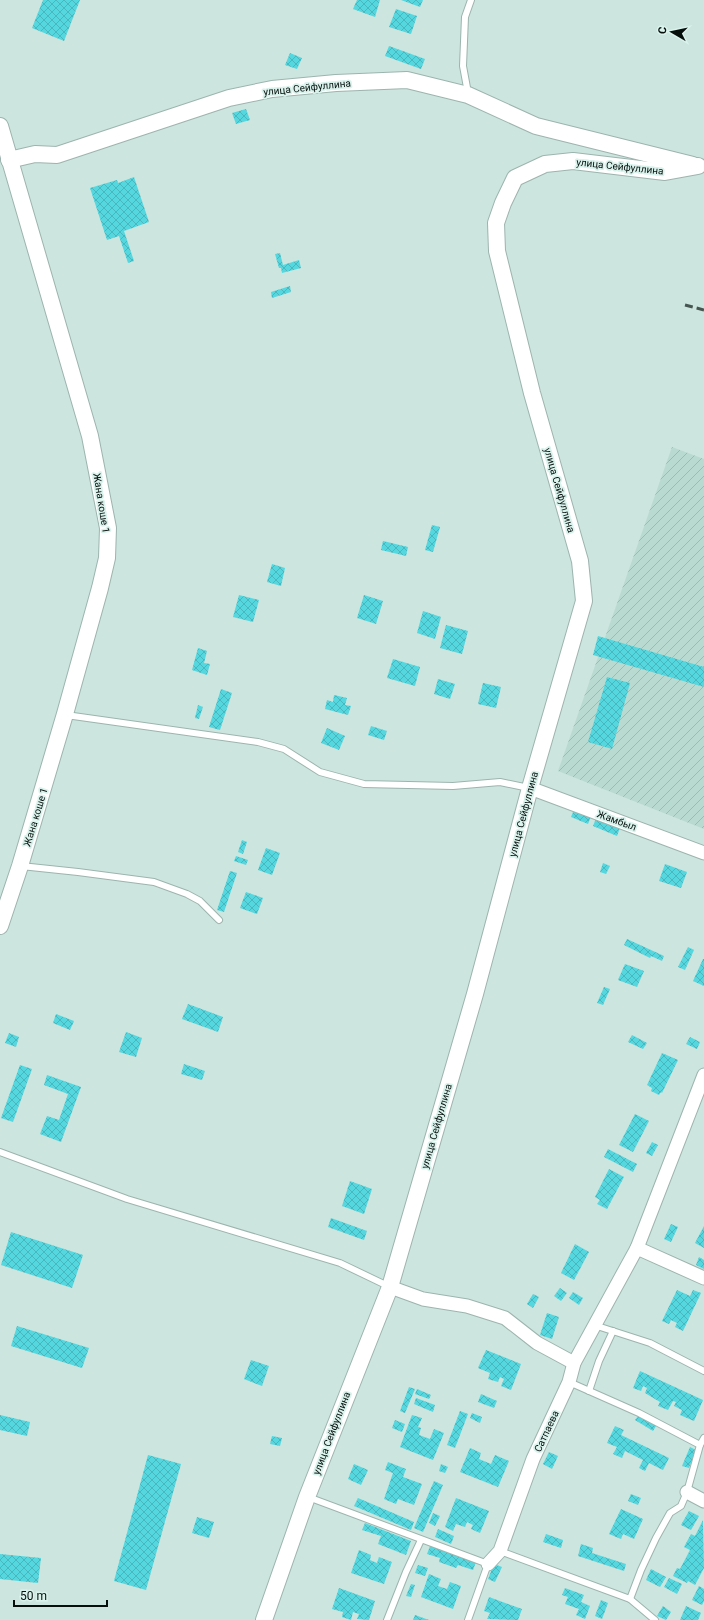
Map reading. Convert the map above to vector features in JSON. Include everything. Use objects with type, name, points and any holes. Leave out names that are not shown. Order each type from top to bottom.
[{"type":"street","name":"улица Сейфуллина","points":[[9,160],[35,154],[57,156],[229,98],[272,89],[336,82],[407,80],[468,95],[536,126],[701,166]]},
{"type":"street","name":"Жана коше 1","points":[[0,126],[90,436],[108,528],[107,558],[65,714],[20,866],[0,926]]},
{"type":"street","name":"улица Сейфуллина","points":[[264,1620],[307,1497],[390,1287],[584,601],[580,561],[532,393],[497,251],[496,223],[503,203],[515,178],[545,164],[573,161],[665,172],[701,166]]},
{"type":"street","name":"Жамбыл","points":[[530,788],[704,853]]},
{"type":"street","name":"Сатпаева","points":[[488,1564],[500,1551],[532,1459],[569,1382],[574,1363],[637,1248],[704,1075]]},
{"type":"street","points":[[637,1248],[704,1278]]},
{"type":"street","points":[[390,1287],[423,1299],[467,1306],[505,1318],[537,1343],[574,1363]]},
{"type":"street","points":[[687,1492],[704,1501]]},
{"type":"lane","points":[[468,95],[463,66],[465,16],[471,0]]},
{"type":"lane","points":[[65,714],[258,742],[284,749],[320,772],[364,784],[453,786],[500,782],[530,788]]},
{"type":"lane","points":[[20,866],[154,882],[187,894],[200,902],[219,920]]},
{"type":"lane","points":[[0,1152],[127,1199],[340,1262],[390,1287]]},
{"type":"lane","points":[[594,1325],[650,1343],[704,1371]]},
{"type":"lane","points":[[589,1391],[599,1361],[613,1331]]},
{"type":"lane","points":[[569,1382],[639,1413],[700,1445]]},
{"type":"lane","points":[[630,1599],[641,1570],[656,1538],[670,1513],[681,1506],[687,1492],[700,1445],[704,1438]]},
{"type":"lane","points":[[307,1497],[488,1564]]},
{"type":"lane","points":[[387,1620],[406,1572],[421,1540]]},
{"type":"lane","points":[[500,1551],[630,1599],[655,1620]]},
{"type":"lane","name":"Сатпаева","points":[[468,1620],[488,1564]]},
{"type":"shaded area","points":[[672,447],[704,459],[704,829],[558,771]]},
{"type":"building","points":[[43,0],[80,0],[64,41],[32,28]]},
{"type":"building","points":[[357,0],[380,0],[375,17],[353,9]]},
{"type":"building","points":[[401,0],[423,0],[420,7]]},
{"type":"building","points":[[396,9],[417,16],[411,34],[389,27]]},
{"type":"building","points":[[389,46],[425,59],[421,69],[385,56]]},
{"type":"building","points":[[290,53],[302,58],[297,69],[285,65]]},
{"type":"building","points":[[246,109],[250,120],[236,124],[232,113]]},
{"type":"building","points":[[134,177],[149,222],[124,231],[134,261],[128,263],[119,236],[107,240],[90,188],[117,180],[118,183]]},
{"type":"building","points":[[280,253],[283,265],[299,260],[301,268],[282,273],[275,254]]},
{"type":"building","points":[[290,286],[291,292],[272,298],[271,292]]},
{"type":"building","points":[[432,525],[440,527],[433,552],[425,550]]},
{"type":"building","points":[[383,541],[408,547],[406,556],[381,550]]},
{"type":"building","points":[[272,564],[285,568],[281,586],[267,582]]},
{"type":"building","points":[[239,595],[259,600],[253,622],[233,617]]},
{"type":"building","points":[[364,595],[383,601],[376,624],[357,618]]},
{"type":"building","points":[[423,611],[441,617],[435,639],[417,633]]},
{"type":"building","points":[[446,625],[468,631],[462,654],[440,648]]},
{"type":"building","points":[[598,636],[704,667],[704,687],[593,655]]},
{"type":"building","points":[[198,648],[207,651],[204,663],[210,664],[207,675],[192,670]]},
{"type":"building","points":[[393,659],[420,667],[415,686],[387,678]]},
{"type":"building","points":[[607,677],[630,683],[612,749],[588,742]]},
{"type":"building","points":[[438,679],[455,684],[450,699],[434,694]]},
{"type":"building","points":[[483,683],[501,687],[496,708],[478,704]]},
{"type":"building","points":[[221,689],[232,693],[220,730],[209,727]]},
{"type":"building","points":[[334,695],[347,698],[345,705],[351,706],[348,715],[325,709],[327,700],[333,702]]},
{"type":"building","points":[[198,705],[203,707],[199,719],[195,718]]},
{"type":"building","points":[[371,726],[387,731],[384,740],[368,735]]},
{"type":"building","points":[[327,728],[345,736],[339,750],[321,743]]},
{"type":"building","points":[[575,807],[592,814],[588,824],[571,817]]},
{"type":"building","points":[[597,816],[621,825],[617,836],[593,826]]},
{"type":"building","points":[[242,840],[247,842],[243,854],[238,852]]},
{"type":"building","points":[[266,848],[280,853],[272,875],[258,870]]},
{"type":"building","points":[[236,856],[248,860],[246,865],[234,861]]},
{"type":"building","points":[[603,863],[610,866],[606,874],[600,872]]},
{"type":"building","points":[[665,864],[687,872],[681,888],[659,881]]},
{"type":"building","points":[[230,871],[237,873],[224,912],[217,910]]},
{"type":"building","points":[[246,892],[263,898],[257,914],[240,908]]},
{"type":"building","points":[[627,939],[664,956],[662,961],[651,956],[650,958],[624,945]]},
{"type":"building","points":[[688,947],[694,950],[685,970],[678,967]]},
{"type":"building","points":[[704,959],[704,986],[693,981]]},
{"type":"building","points":[[625,964],[644,971],[637,987],[618,980]]},
{"type":"building","points":[[604,987],[610,989],[603,1005],[597,1003]]},
{"type":"building","points":[[188,1004],[223,1017],[218,1032],[182,1019]]},
{"type":"building","points":[[56,1014],[74,1021],[70,1030],[53,1023]]},
{"type":"building","points":[[126,1032],[142,1038],[136,1057],[119,1052]]},
{"type":"building","points":[[9,1033],[19,1037],[16,1047],[5,1043]]},
{"type":"building","points":[[632,1035],[647,1043],[643,1049],[628,1042]]},
{"type":"building","points":[[690,1037],[700,1042],[697,1049],[686,1044]]},
{"type":"building","points":[[662,1053],[678,1060],[662,1093],[661,1092],[659,1095],[651,1091],[652,1088],[647,1085]]},
{"type":"building","points":[[184,1064],[205,1071],[202,1080],[181,1074]]},
{"type":"building","points":[[20,1065],[32,1069],[13,1122],[1,1118]]},
{"type":"building","points":[[47,1075],[81,1087],[61,1142],[40,1134],[47,1116],[59,1120],[68,1094],[44,1085]]},
{"type":"building","points":[[635,1114],[649,1121],[633,1152],[619,1145]]},
{"type":"building","points":[[652,1142],[658,1145],[652,1156],[646,1153]]},
{"type":"building","points":[[608,1149],[637,1164],[633,1172],[604,1157]]},
{"type":"building","points":[[609,1169],[624,1177],[607,1209],[597,1204],[600,1200],[595,1197]]},
{"type":"building","points":[[350,1181],[372,1189],[364,1214],[342,1206]]},
{"type":"building","points":[[331,1218],[367,1231],[364,1240],[328,1227]]},
{"type":"building","points":[[671,1224],[678,1227],[671,1242],[664,1239]]},
{"type":"building","points":[[704,1226],[704,1248],[695,1243]]},
{"type":"building","points":[[11,1232],[83,1255],[72,1288],[1,1265]]},
{"type":"building","points":[[575,1244],[589,1252],[574,1280],[561,1273]]},
{"type":"building","points":[[699,1257],[704,1260],[704,1269],[696,1265]]},
{"type":"building","points":[[560,1288],[567,1293],[561,1301],[554,1296]]},
{"type":"building","points":[[677,1290],[690,1296],[693,1290],[701,1293],[683,1331],[675,1327],[677,1323],[671,1320],[669,1324],[662,1321]]},
{"type":"building","points":[[573,1292],[583,1298],[579,1305],[569,1298]]},
{"type":"building","points":[[533,1294],[539,1297],[533,1308],[527,1304]]},
{"type":"building","points":[[547,1313],[559,1317],[552,1339],[540,1335]]},
{"type":"building","points":[[17,1326],[89,1348],[82,1368],[11,1346]]},
{"type":"building","points":[[486,1350],[521,1364],[511,1390],[501,1386],[504,1379],[500,1377],[498,1382],[488,1379],[490,1373],[478,1368]]},
{"type":"building","points":[[251,1360],[269,1366],[262,1386],[244,1379]]},
{"type":"building","points":[[640,1371],[703,1400],[694,1421],[680,1415],[682,1410],[674,1406],[676,1402],[673,1401],[668,1410],[658,1406],[660,1402],[645,1393],[647,1388],[643,1386],[641,1391],[633,1388]]},
{"type":"building","points":[[409,1387],[415,1389],[405,1413],[400,1411]]},
{"type":"building","points":[[417,1389],[431,1395],[429,1399],[415,1394]]},
{"type":"building","points":[[481,1394],[497,1401],[494,1408],[478,1402]]},
{"type":"building","points":[[416,1398],[435,1405],[433,1412],[414,1404]]},
{"type":"building","points":[[460,1411],[468,1414],[455,1448],[447,1445]]},
{"type":"building","points":[[472,1413],[482,1417],[480,1423],[470,1418]]},
{"type":"building","points":[[0,1415],[30,1422],[27,1436],[0,1430]]},
{"type":"building","points":[[412,1415],[422,1418],[418,1427],[421,1428],[419,1435],[430,1439],[434,1429],[444,1433],[433,1460],[400,1447]]},
{"type":"building","points":[[639,1415],[656,1426],[653,1431],[635,1420]]},
{"type":"building","points":[[395,1420],[405,1424],[402,1432],[392,1428]]},
{"type":"building","points":[[615,1426],[624,1430],[621,1435],[669,1458],[663,1470],[649,1463],[645,1471],[639,1468],[643,1460],[625,1451],[622,1458],[613,1454],[617,1447],[607,1443]]},
{"type":"building","points":[[272,1436],[282,1438],[280,1446],[270,1444]]},
{"type":"building","points":[[690,1447],[696,1450],[689,1468],[682,1466]]},
{"type":"building","points":[[470,1448],[481,1453],[479,1459],[491,1464],[495,1455],[509,1461],[498,1487],[460,1472]]},
{"type":"building","points":[[549,1452],[558,1456],[552,1469],[543,1464]]},
{"type":"building","points":[[148,1455],[181,1464],[146,1590],[114,1581]]},
{"type":"building","points":[[388,1462],[406,1469],[403,1477],[422,1484],[414,1505],[398,1499],[396,1504],[384,1499],[393,1473],[385,1470]]},
{"type":"building","points":[[354,1464],[368,1470],[361,1485],[348,1479]]},
{"type":"building","points":[[441,1464],[448,1467],[445,1473],[439,1471]]},
{"type":"building","points":[[434,1481],[443,1485],[423,1532],[414,1528]]},
{"type":"building","points":[[631,1494],[641,1498],[638,1505],[628,1501]]},
{"type":"building","points":[[358,1498],[414,1522],[411,1530],[354,1506]]},
{"type":"building","points":[[456,1498],[489,1511],[480,1533],[471,1529],[473,1525],[467,1522],[465,1527],[456,1524],[453,1531],[445,1527]]},
{"type":"building","points":[[621,1509],[643,1519],[634,1539],[623,1534],[621,1539],[609,1534]]},
{"type":"building","points":[[689,1511],[699,1516],[691,1530],[681,1525]]},
{"type":"building","points":[[433,1513],[440,1516],[435,1526],[429,1523]]},
{"type":"building","points":[[197,1517],[214,1522],[209,1538],[192,1533]]},
{"type":"building","points":[[703,1520],[704,1568],[695,1585],[673,1576],[677,1568],[680,1569],[690,1550],[684,1547],[691,1534],[695,1536]]},
{"type":"building","points":[[365,1523],[411,1541],[406,1555],[378,1544],[381,1536],[362,1530]]},
{"type":"building","points":[[438,1529],[454,1536],[451,1544],[435,1537]]},
{"type":"building","points":[[546,1534],[563,1540],[561,1548],[543,1542]]},
{"type":"building","points":[[581,1544],[593,1548],[592,1553],[626,1564],[624,1571],[578,1556]]},
{"type":"building","points":[[430,1546],[476,1562],[473,1570],[458,1565],[456,1568],[439,1562],[440,1558],[427,1554]]},
{"type":"building","points":[[359,1550],[371,1555],[370,1560],[377,1563],[379,1557],[392,1562],[384,1584],[351,1573]]},
{"type":"building","points":[[0,1554],[41,1558],[38,1583],[0,1579]]},
{"type":"building","points":[[494,1564],[502,1567],[495,1582],[488,1579]]},
{"type":"building","points":[[418,1565],[428,1568],[425,1576],[415,1573]]},
{"type":"building","points":[[651,1569],[666,1577],[660,1587],[646,1580]]},
{"type":"building","points":[[429,1574],[441,1579],[438,1586],[447,1589],[450,1582],[461,1586],[453,1609],[421,1597]]},
{"type":"building","points":[[669,1578],[682,1584],[677,1594],[664,1587]]},
{"type":"building","points":[[411,1584],[415,1585],[411,1597],[406,1596]]},
{"type":"building","points":[[699,1586],[704,1589],[704,1601],[702,1605],[692,1600]]},
{"type":"building","points":[[339,1588],[375,1601],[369,1620],[357,1619],[359,1614],[353,1612],[351,1620],[342,1617],[343,1612],[332,1609]]},
{"type":"building","points":[[565,1588],[584,1595],[581,1602],[590,1606],[585,1619],[576,1615],[579,1609],[565,1604],[568,1597],[562,1595]]},
{"type":"building","points":[[489,1597],[522,1609],[518,1620],[487,1619],[490,1613],[484,1611]]},
{"type":"building","points":[[601,1600],[608,1603],[602,1619],[595,1616]]},
{"type":"building","points":[[663,1606],[671,1612],[666,1620],[657,1616]]},
{"type":"building","points":[[686,1606],[701,1613],[698,1620],[680,1620]]},
{"type":"building","points":[[415,1615],[429,1620],[413,1620]]},
{"type":"railway","points":[[685,305],[704,310]]}]
